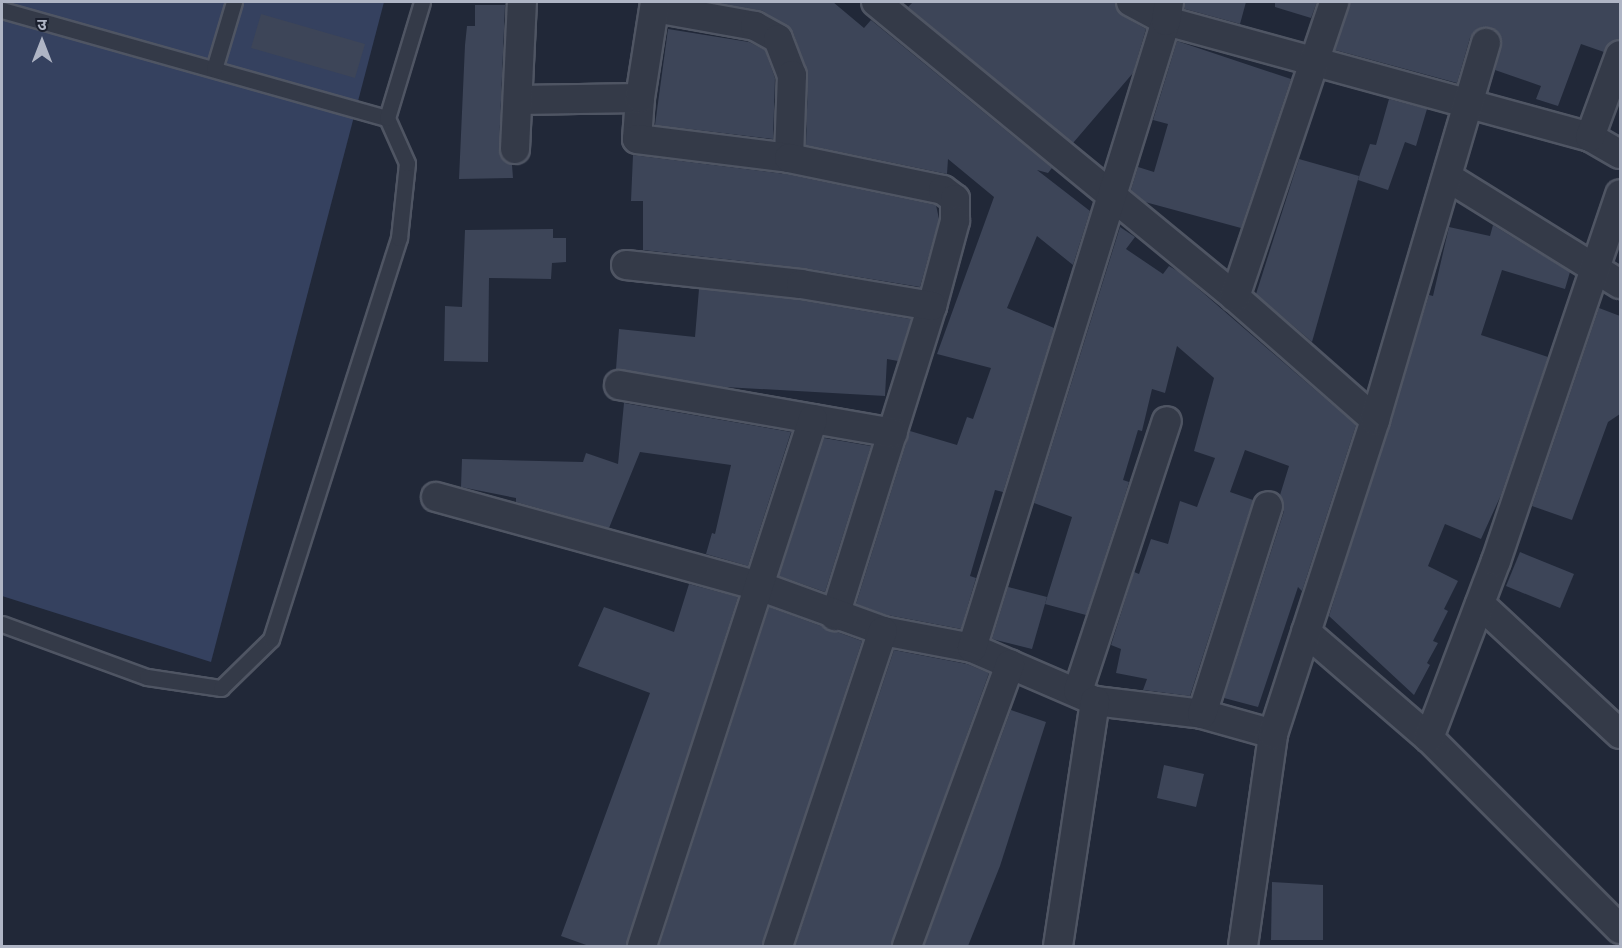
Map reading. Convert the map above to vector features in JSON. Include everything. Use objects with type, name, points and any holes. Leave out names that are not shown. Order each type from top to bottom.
[{"type":"street","points":[[515,149],[522,2]]},
{"type":"street","points":[[876,2],[1109,196],[1235,297],[1375,420]]},
{"type":"street","points":[[1131,2],[1167,11],[1316,62],[1590,137],[1620,154]]},
{"type":"street","points":[[1235,297],[1316,62],[1334,2]]},
{"type":"street","points":[[789,158],[792,75],[778,39],[755,26],[655,5],[640,98],[637,139],[789,158],[951,194],[957,206],[932,306],[835,616]]},
{"type":"street","points":[[972,648],[1167,11]]},
{"type":"street","points":[[1243,946],[1249,883],[1273,734],[1375,420],[1449,178],[1467,105],[1486,43]]},
{"type":"street","points":[[1590,137],[1620,55]]},
{"type":"street","points":[[518,100],[640,98]]},
{"type":"street","points":[[1449,178],[1620,284]]},
{"type":"street","points":[[1429,738],[1480,604],[1620,194]]},
{"type":"street","points":[[626,265],[801,284],[932,306]]},
{"type":"street","points":[[619,385],[893,434]]},
{"type":"street","points":[[642,946],[813,419]]},
{"type":"street","points":[[1058,946],[1087,696],[1167,421]]},
{"type":"street","points":[[436,497],[759,586],[835,616],[882,631],[972,648],[1087,696],[1202,714],[1273,734]]},
{"type":"street","points":[[1202,714],[1268,506]]},
{"type":"street","points":[[1480,604],[1620,734]]},
{"type":"street","points":[[778,946],[882,631]]},
{"type":"street","points":[[1306,632],[1429,738],[1620,929]]},
{"type":"street","points":[[907,946],[1010,664]]},
{"type":"lane","points":[[214,69],[234,2]]},
{"type":"lane","points":[[2,624],[147,676],[221,688],[271,639],[399,238],[407,164],[387,118],[422,2]]},
{"type":"lane","points":[[2,10],[387,118]]},
{"type":"water","points":[[2,2],[384,2],[211,662],[2,596]]},
{"type":"building","points":[[712,2],[833,2],[864,28],[871,20],[1052,168],[1048,173],[1037,170],[1090,211],[1073,265],[1037,236],[1007,308],[1054,328],[1003,492],[995,490],[970,576],[976,578],[961,629],[887,615],[856,604],[910,431],[957,445],[967,417],[973,419],[991,368],[937,354],[994,197],[948,159],[947,174],[806,145],[808,75],[793,32],[763,11]]},
{"type":"building","points":[[913,2],[1115,2],[1123,16],[1146,29],[1133,73],[1073,143],[908,7]]},
{"type":"building","points":[[1185,2],[1246,2],[1240,24],[1185,9]]},
{"type":"building","points":[[1275,2],[1317,2],[1311,18],[1275,7]]},
{"type":"building","points":[[1350,2],[1620,2],[1620,39],[1610,42],[1604,52],[1581,44],[1558,106],[1536,99],[1541,86],[1495,70],[1502,40],[1490,27],[1475,31],[1470,38],[1457,83],[1335,50]]},
{"type":"building","points":[[475,5],[505,5],[499,148],[501,157],[512,165],[513,178],[459,179],[465,45],[467,26],[475,26]]},
{"type":"building","points":[[261,14],[365,44],[355,78],[251,48]]},
{"type":"building","points":[[668,29],[749,42],[765,50],[775,78],[773,139],[655,125]]},
{"type":"building","points":[[1177,41],[1291,79],[1241,228],[1145,202],[1131,190],[1138,167],[1154,172],[1168,124],[1153,120]]},
{"type":"building","points":[[1389,99],[1427,109],[1416,146],[1405,142],[1388,190],[1358,180],[1370,144],[1376,145]]},
{"type":"building","points":[[633,155],[786,174],[936,205],[939,219],[920,287],[803,268],[643,250],[643,201],[631,201]]},
{"type":"building","points":[[1299,159],[1359,176],[1312,342],[1256,294]]},
{"type":"building","points":[[1493,225],[1570,272],[1565,289],[1502,270],[1481,335],[1548,357],[1501,495],[1481,539],[1445,524],[1428,566],[1458,581],[1444,609],[1448,611],[1433,641],[1438,643],[1427,663],[1430,665],[1414,695],[1329,616],[1429,295],[1433,296],[1449,227],[1490,236]]},
{"type":"building","points":[[1120,227],[1135,237],[1126,249],[1163,274],[1169,266],[1179,272],[1356,425],[1302,591],[1298,587],[1258,707],[1224,698],[1284,511],[1280,495],[1289,466],[1245,450],[1230,492],[1253,500],[1190,696],[1143,690],[1147,679],[1116,673],[1121,649],[1111,645],[1134,572],[1139,574],[1151,539],[1168,544],[1180,501],[1197,507],[1215,458],[1194,451],[1214,378],[1177,346],[1165,393],[1152,389],[1142,431],[1138,430],[1123,480],[1129,482],[1086,615],[1045,604],[1072,517],[1034,503]]},
{"type":"building","points":[[553,229],[553,238],[566,238],[566,262],[552,263],[551,279],[489,278],[488,362],[444,361],[445,306],[462,307],[465,230]]},
{"type":"building","points":[[699,289],[799,300],[911,319],[898,361],[887,359],[885,396],[724,387],[616,369],[619,329],[695,337]]},
{"type":"building","points":[[1599,308],[1620,316],[1620,414],[1608,422],[1572,520],[1532,506]]},
{"type":"building","points":[[624,403],[791,432],[748,566],[706,554],[712,533],[715,534],[731,465],[640,452],[609,528],[516,502],[516,498],[461,487],[462,459],[583,462],[586,453],[618,464]]},
{"type":"building","points":[[824,438],[871,446],[825,592],[779,576]]},
{"type":"building","points":[[1520,552],[1574,574],[1560,608],[1506,586]]},
{"type":"building","points":[[689,584],[738,597],[626,946],[589,946],[561,936],[650,693],[578,666],[604,607],[674,632]]},
{"type":"building","points":[[1008,587],[1047,597],[1032,649],[992,639]]},
{"type":"building","points":[[769,607],[862,641],[762,946],[659,946]]},
{"type":"building","points":[[894,650],[967,664],[989,673],[891,946],[795,946]]},
{"type":"building","points":[[1011,710],[1046,722],[1000,866],[968,946],[924,946]]},
{"type":"building","points":[[1164,765],[1204,774],[1196,807],[1157,798]]},
{"type":"building","points":[[1272,882],[1323,885],[1323,940],[1271,940]]}]
